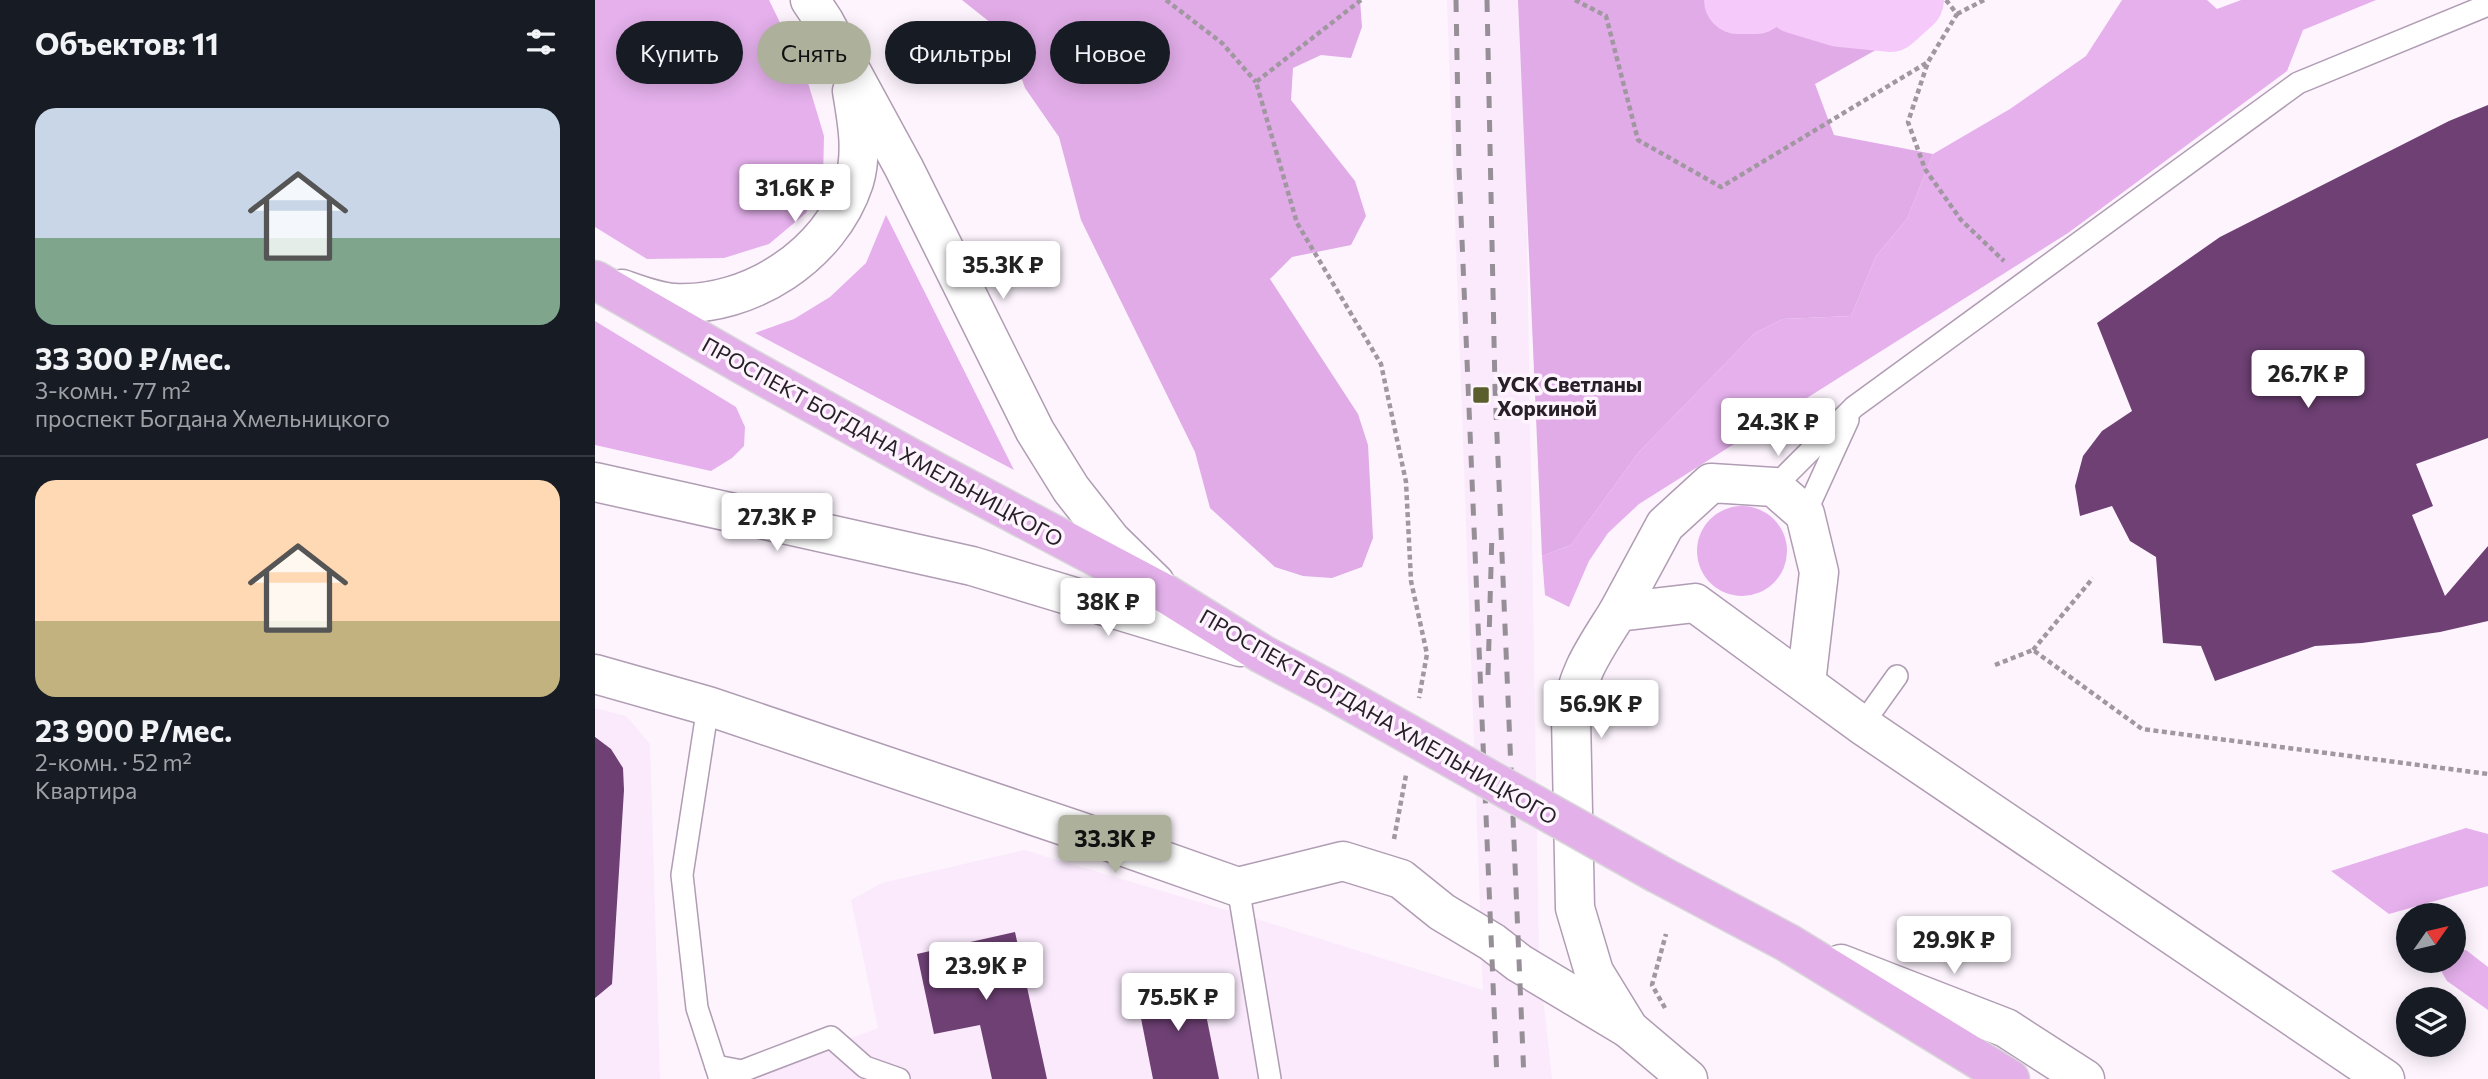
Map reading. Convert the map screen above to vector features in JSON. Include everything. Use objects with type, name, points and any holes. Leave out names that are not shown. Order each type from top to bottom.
[{"type":"main road","name":"ПРОСПЕКТ БОГДАНА ХМЕЛЬНИЦКОГО","points":[[595,279],[744,366],[1166,594],[1262,654],[1658,874],[1788,943],[2010,1079]]},
{"type":"street","points":[[595,279],[643,297],[673,303],[705,302],[737,295],[765,282],[794,264],[819,243],[840,212],[854,180],[859,137],[851,85],[817,10]]},
{"type":"street","points":[[817,10],[904,167],[1035,431],[1071,489],[1111,540],[1166,594]]},
{"type":"street","points":[[595,482],[972,566],[1262,654]]},
{"type":"street","points":[[1629,1029],[1594,972],[1575,908],[1571,717],[1574,694],[1585,663],[1618,611],[1665,525],[1711,483],[1775,487],[1805,514],[1819,572],[1806,683]]},
{"type":"street","points":[[1618,611],[1695,603],[1862,725],[2385,1079]]},
{"type":"street","points":[[595,674],[708,706],[1066,826],[1238,887],[1343,861],[1401,879],[1442,912],[1492,942],[1519,963],[1629,1029],[1688,1079]]},
{"type":"street","points":[[1788,943],[2006,1028],[2085,1079]]},
{"type":"lane","points":[[1775,487],[1854,408],[2298,83],[2488,5]]},
{"type":"lane","points":[[1805,514],[1854,408]]},
{"type":"lane","points":[[1862,725],[1897,676]]},
{"type":"lane","points":[[708,706],[682,875],[697,1008],[718,1072],[742,1071],[831,1037],[865,1067],[899,1079]]},
{"type":"lane","points":[[1238,887],[1270,1079]]},
{"type":"path","points":[[1166,0],[1222,43],[1256,82],[1297,223],[1381,364],[1406,482],[1411,581],[1427,654],[1417,708]]},
{"type":"path","points":[[1256,82],[1361,0]]},
{"type":"path","points":[[1575,0],[1606,16],[1638,140],[1721,187],[1929,62]]},
{"type":"path","points":[[1946,0],[1957,14]]},
{"type":"path","points":[[1985,0],[1957,14],[1929,62],[1908,121],[1925,169],[1961,220],[2027,283]]},
{"type":"path","points":[[1995,665],[2033,650],[2093,578]]},
{"type":"path","points":[[2033,650],[2142,729],[2488,774]]},
{"type":"path","points":[[1401,879],[1394,844],[1408,762]]},
{"type":"path","points":[[1666,934],[1652,985],[1666,1006]]},
{"type":"shaded area","points":[[595,0],[769,0],[779,21],[757,21],[757,84],[808,84],[824,136],[823,179],[806,213],[769,244],[724,258],[647,259],[595,227]]},
{"type":"shaded area","points":[[962,0],[1360,0],[1362,27],[1351,58],[1321,55],[1293,68],[1291,100],[1355,181],[1366,216],[1351,245],[1292,257],[1270,279],[1358,414],[1368,445],[1373,538],[1362,567],[1332,578],[1303,576],[1275,567],[1210,508],[1195,452],[1081,220],[1059,137],[1024,84],[1036,84],[1036,21],[988,21]]},
{"type":"shaded area","points":[[1447,0],[1523,0],[1539,961],[1552,1079],[742,1079],[878,1028],[851,900],[882,883],[1024,850],[1483,990]]},
{"type":"shaded area","points":[[1518,0],[1870,0],[1892,41],[1815,84],[1834,135],[1933,154],[1907,219],[1876,256],[1851,316],[1783,319],[1755,333],[1639,452],[1571,545],[1542,556]]},
{"type":"shaded area","points":[[2122,0],[2207,0],[2217,9],[2241,0],[2376,0],[2303,30],[2287,71],[2068,233],[1639,504],[1608,533],[1589,561],[1569,607],[1545,595],[1542,556],[1571,545],[1639,452],[1755,333],[1783,319],[1851,316],[1876,256],[1907,219],[1933,154],[2010,109],[2086,56]]},
{"type":"shaded area","points":[[886,215],[1014,470],[755,333],[794,319],[830,297],[866,263]]},
{"type":"shaded area","points":[[595,321],[736,407],[745,427],[744,446],[732,458],[711,471],[595,445]]},
{"type":"shaded area","points":[[1742,506],[1759,509],[1774,519],[1784,534],[1787,551],[1784,568],[1774,583],[1759,593],[1742,596],[1725,593],[1710,583],[1700,568],[1697,551],[1700,534],[1710,519],[1725,509]]},
{"type":"shaded area","points":[[595,708],[626,716],[650,744],[660,1079],[595,1079]]},
{"type":"shaded area","points":[[2466,828],[2488,834],[2488,886],[2428,903],[2396,903],[2396,912],[2389,914],[2331,871]]},
{"type":"shaded area","points":[[2466,950],[2488,967],[2488,1010],[2466,994],[2466,987],[2455,987],[2442,973],[2466,973]]},
{"type":"building","points":[[2488,105],[2488,438],[2416,464],[2433,506],[2412,515],[2445,596],[2488,546],[2488,621],[2440,632],[2362,643],[2315,646],[2215,681],[2201,646],[2163,643],[2156,557],[2130,541],[2112,506],[2080,516],[2075,486],[2083,456],[2102,431],[2132,411],[2097,323],[2220,237],[2449,121]]},
{"type":"building","points":[[595,737],[611,749],[623,768],[624,790],[612,984],[595,998]]},
{"type":"building","points":[[1015,932],[1047,1079],[992,1079],[980,1025],[934,1034],[917,954]]},
{"type":"building","points":[[1199,980],[1219,1079],[1153,1079],[1136,993]]},
{"type":"waterway","points":[[1738,0],[1756,0]]},
{"type":"waterway","points":[[1797,0],[1840,13],[1890,18],[1910,0]]},
{"type":"railway","points":[[1456,0],[1459,168],[1497,1079]]},
{"type":"railway","points":[[1487,0],[1495,388],[1524,1079]]},
{"type":"railway","points":[[1488,675],[1492,532]]},
{"type":"place","name":"УСК Светланы Хоркиной","points":[[1481,395]]}]
